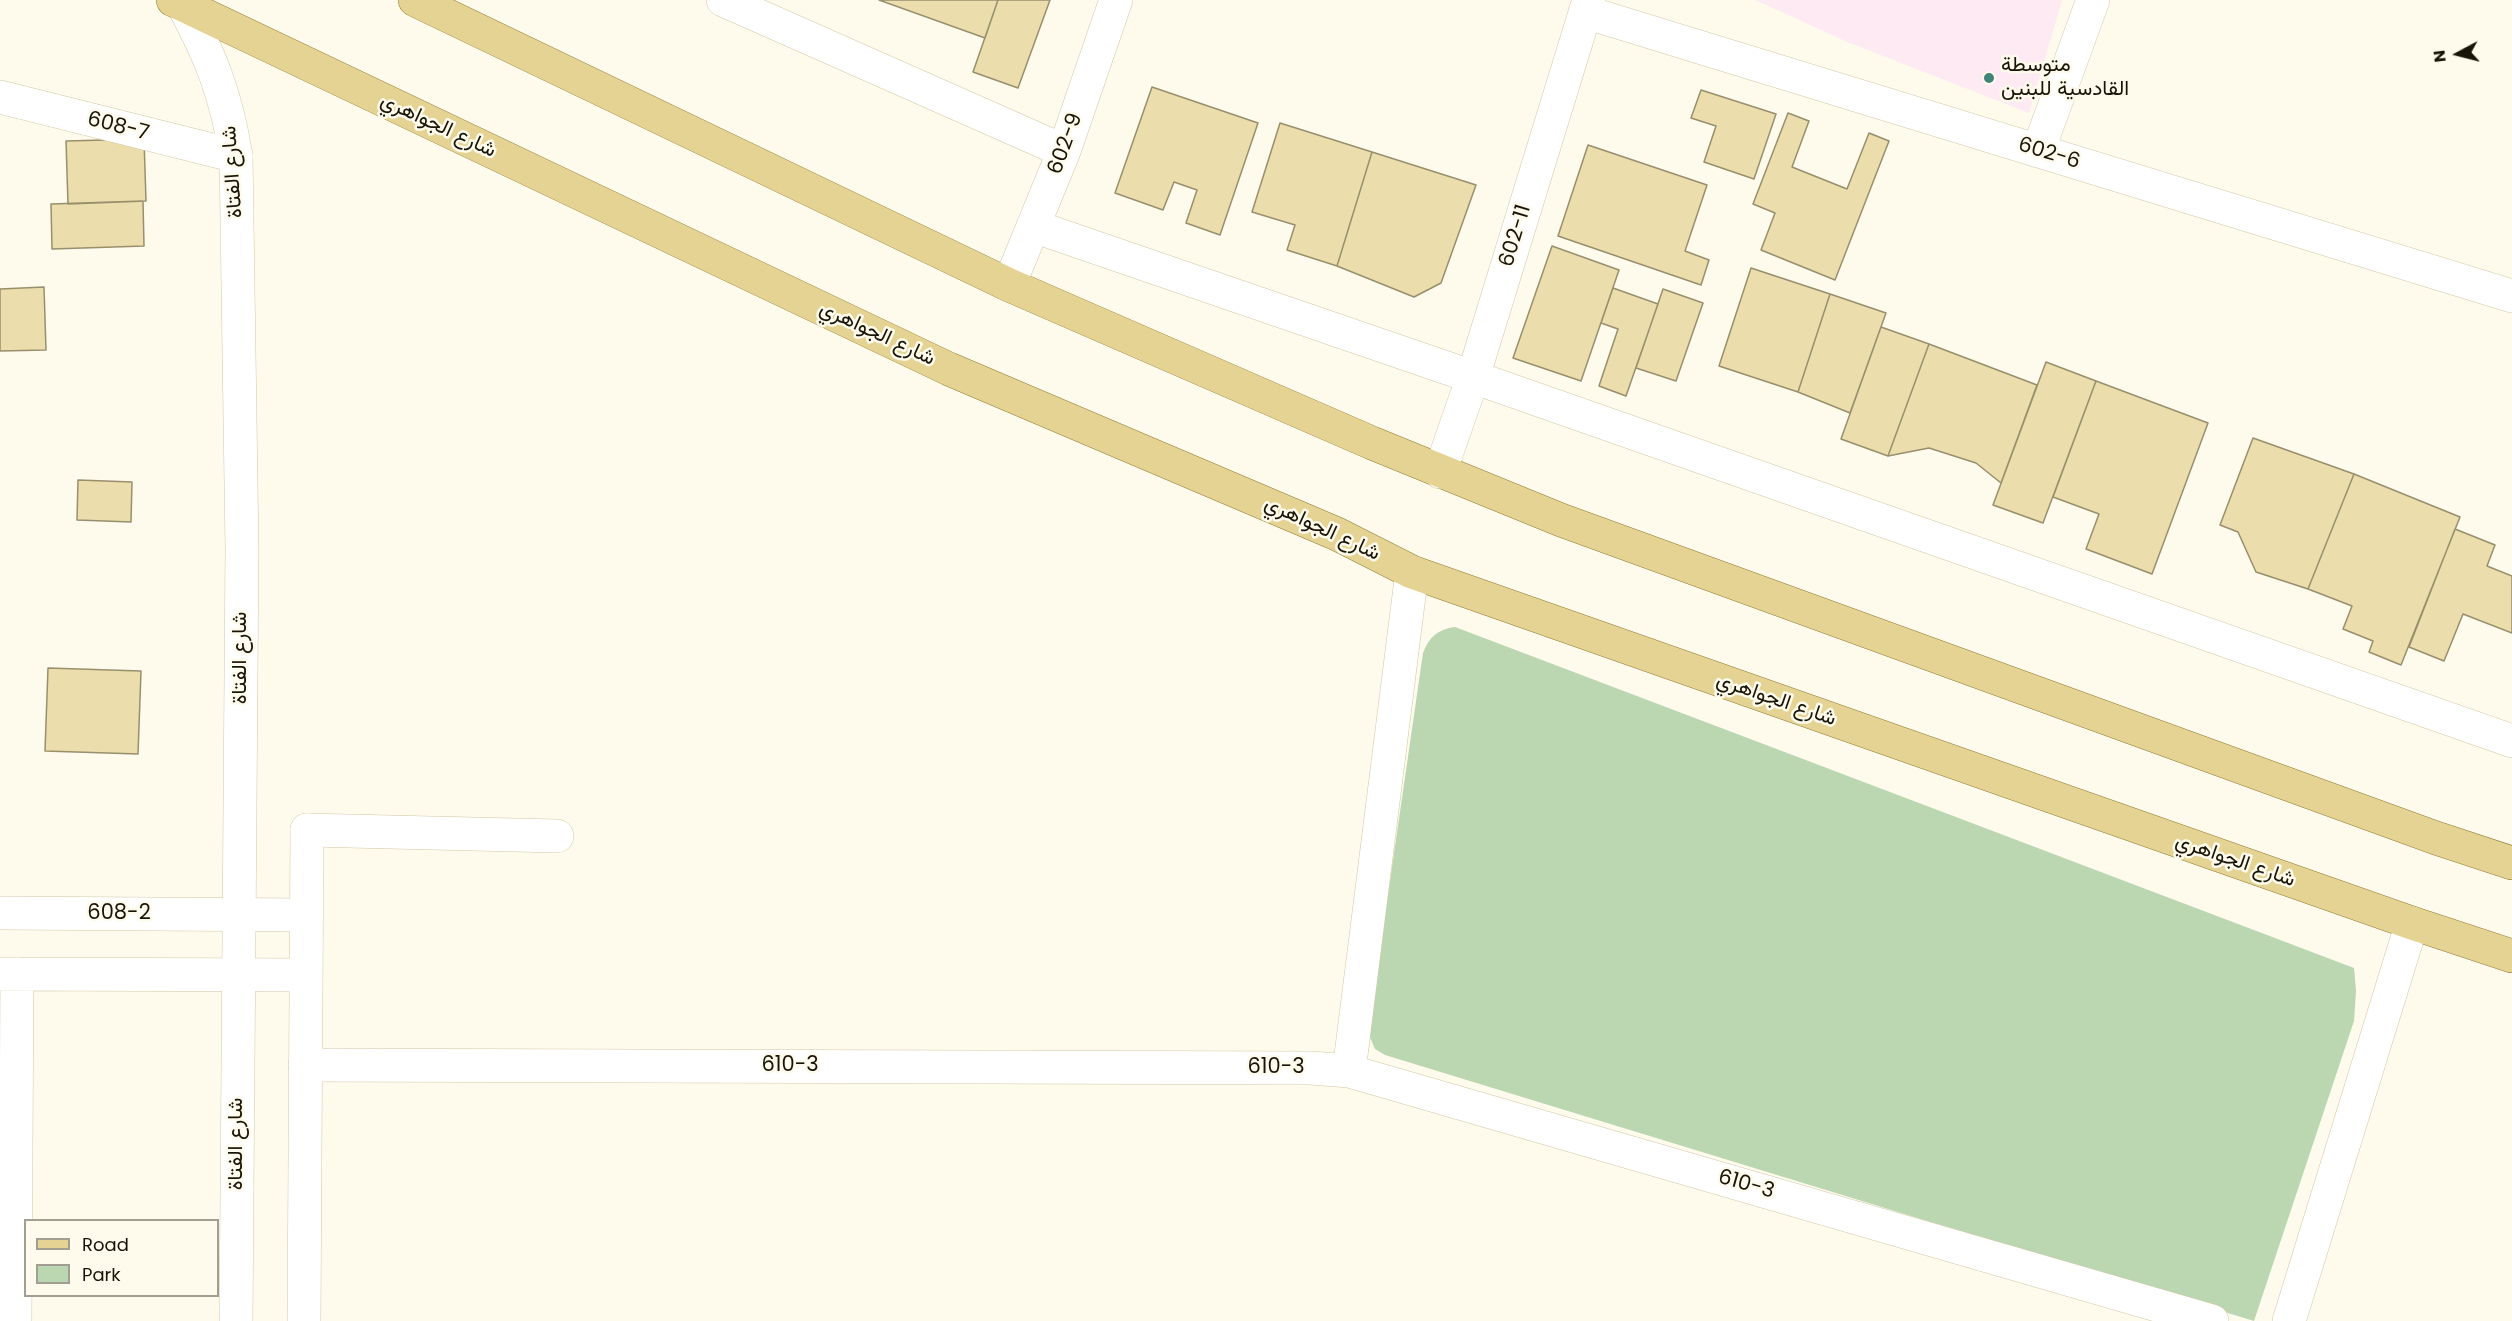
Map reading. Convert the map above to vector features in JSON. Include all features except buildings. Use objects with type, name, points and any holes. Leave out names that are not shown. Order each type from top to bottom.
[{"type":"main road","points":[[415,0],[1009,285],[1440,471],[1561,520],[2425,834],[2512,863]]},
{"type":"main road","name":"شارع الجواهري","points":[[178,2],[949,369],[1337,534],[1412,572],[2412,923],[2512,956]]},
{"type":"street","points":[[723,0],[1064,151]]},
{"type":"street","name":"602-9","points":[[1009,285],[1064,151],[1116,0]]},
{"type":"street","points":[[2038,151],[2093,0]]},
{"type":"street","name":"شارع الفتاة","points":[[178,2],[218,77],[230,116],[236,156],[242,548],[236,1321]]},
{"type":"street","name":"602-6","points":[[1587,6],[2038,151],[2512,296]]},
{"type":"street","name":"602-11","points":[[1440,471],[1473,377],[1587,6]]},
{"type":"street","name":"608-7","points":[[0,98],[236,156]]},
{"type":"street","points":[[1033,226],[1473,377],[2512,741]]},
{"type":"street","points":[[1349,1071],[1412,572]]},
{"type":"street","points":[[304,1321],[307,830],[557,836]]},
{"type":"street","name":"608-2","points":[[0,913],[306,915]]},
{"type":"street","points":[[2289,1321],[2412,923]]},
{"type":"street","points":[[15,1321],[8,974],[305,975]]},
{"type":"street","name":"610-3","points":[[305,1065],[1311,1068],[1349,1071],[2212,1321]]},
{"type":"shaded area","name":"متوسطة القادسية للبنين","points":[[1755,0],[2062,0],[2029,113],[1850,43]]},
{"type":"green space","points":[[1455,627],[2354,968],[2356,991],[2354,1021],[2254,1321],[1385,1055],[1375,1049],[1368,1033],[1423,653],[1428,642],[1435,635]]},
{"type":"place","name":"متوسطة القادسية للبنين","points":[[1989,78]]}]
